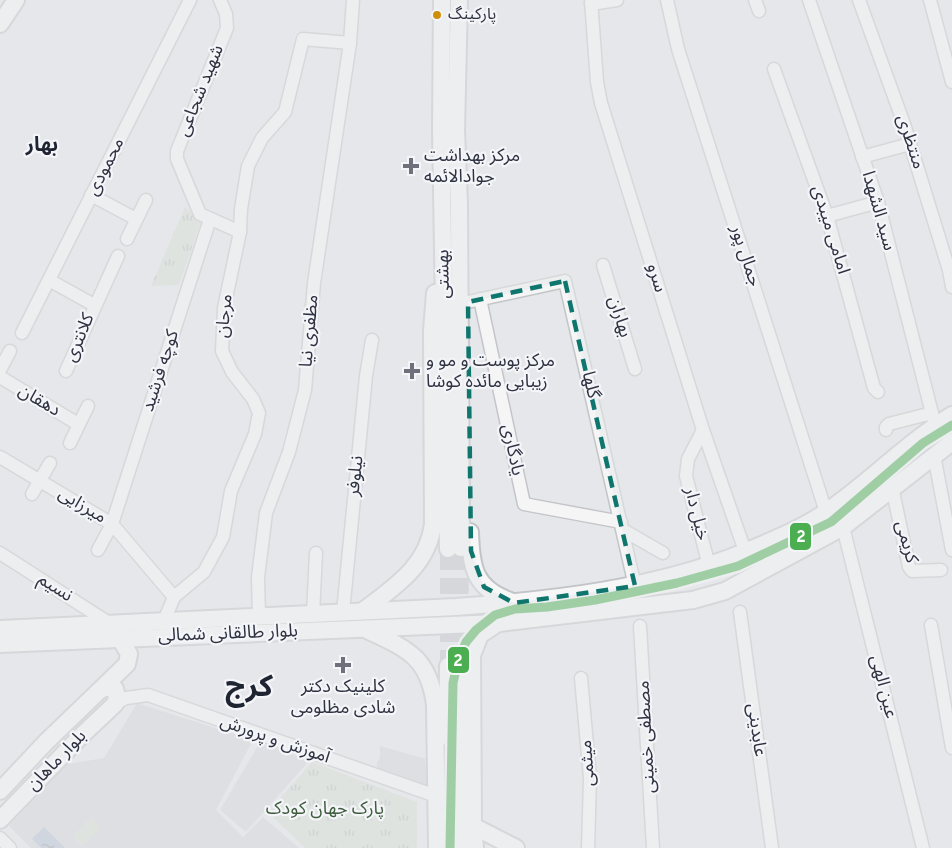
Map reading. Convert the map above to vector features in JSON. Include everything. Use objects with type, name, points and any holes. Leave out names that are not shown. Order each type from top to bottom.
[{"type":"main road","points":[[0,24],[16,0]]},
{"type":"main road","name":"بهشتى","points":[[442,0],[441,130],[451,203]]},
{"type":"main road","name":"بهشتى","points":[[454,549],[451,203],[456,130],[459,0]]},
{"type":"main road","points":[[451,203],[474,301],[471,551],[474,568],[484,587],[493,595],[514,603]]},
{"type":"main road","points":[[363,611],[415,568],[431,541],[433,524],[432,331],[451,203]]},
{"type":"main road","name":"بلوار طالقانی شمالی","points":[[0,629],[456,607],[514,603],[635,586],[709,566],[777,539],[826,512],[933,419],[952,415]]},
{"type":"main road","points":[[651,605],[711,596],[744,582],[843,527],[952,442]]},
{"type":"main road","points":[[727,559],[722,569],[722,576],[732,582],[744,582]]},
{"type":"main road","points":[[651,605],[680,597],[688,591],[688,580],[676,575]]},
{"type":"main road","name":"بلوار طالقانی شمالی","points":[[0,644],[499,623],[651,605]]},
{"type":"main road","points":[[475,848],[472,656],[480,635],[499,623]]},
{"type":"main road","points":[[364,629],[403,648],[415,657],[426,670],[433,689],[437,848]]},
{"type":"main road","name":"بلوار ماهان","points":[[0,791],[46,742],[127,664],[129,654],[120,638]]},
{"type":"main road","points":[[446,848],[454,666],[461,848]]},
{"type":"main road","points":[[102,689],[109,687],[115,689],[117,697],[115,704]]},
{"type":"main road","name":"بلوار ماهان","points":[[0,820],[115,704]]},
{"type":"main road","points":[[473,826],[516,848]]},
{"type":"street","name":"محمودی","points":[[22,333],[190,0]]},
{"type":"street","name":"شهید شجاعی","points":[[220,0],[226,14],[227,28],[177,151],[177,159],[200,214],[240,232]]},
{"type":"street","name":"مظفری نیا","points":[[259,616],[258,577],[266,513],[289,452],[306,390],[314,283],[351,43],[354,0]]},
{"type":"street","points":[[591,2],[617,0]]},
{"type":"street","name":"جمال پور","points":[[667,0],[678,49],[826,512]]},
{"type":"street","name":"سید الشهدا","points":[[809,0],[878,201],[933,419]]},
{"type":"street","name":"منتظری","points":[[859,0],[910,144],[949,270],[952,287]]},
{"type":"street","points":[[930,0],[952,82]]},
{"type":"street","name":"سرو","points":[[591,2],[597,82],[601,103],[703,430],[746,551]]},
{"type":"street","name":"مرجان","points":[[164,621],[174,597],[204,572],[223,537],[231,491],[255,434],[259,413],[253,399],[232,372],[222,351],[224,308],[240,232],[248,166],[262,138],[285,112],[292,76],[303,39],[351,43]]},
{"type":"street","name":"امامی میبدی","points":[[774,69],[827,216],[874,388],[878,392]]},
{"type":"street","points":[[862,156],[910,144]]},
{"type":"street","points":[[91,195],[136,219]]},
{"type":"street","points":[[127,239],[146,200]]},
{"type":"street","points":[[827,216],[878,201]]},
{"type":"street","name":"كوچه فرشيد","points":[[98,550],[112,524],[210,219]]},
{"type":"street","name":"کلانتری","points":[[66,371],[118,255]]},
{"type":"street","name":"بهاران","points":[[603,265],[634,369]]},
{"type":"street","name":"کلانتری","points":[[49,280],[94,305]]},
{"type":"street","name":"گلها","points":[[474,301],[565,281],[635,586]]},
{"type":"street","name":"یادگاری","points":[[474,301],[524,504],[622,526]]},
{"type":"street","name":"نیلوفر","points":[[343,612],[366,376],[372,340]]},
{"type":"street","points":[[0,370],[10,351]]},
{"type":"street","name":"دهقان","points":[[0,377],[78,424]]},
{"type":"street","points":[[70,443],[88,406]]},
{"type":"street","points":[[886,428],[889,424],[933,419]]},
{"type":"street","name":"خیل دار","points":[[703,430],[688,459],[686,476],[709,566]]},
{"type":"street","points":[[934,455],[952,550]]},
{"type":"street","name":"میرزایی","points":[[0,457],[112,524],[174,597]]},
{"type":"street","points":[[32,494],[50,463]]},
{"type":"street","name":"کریمی","points":[[892,487],[909,567],[912,571],[940,570]]},
{"type":"street","points":[[622,526],[663,553]]},
{"type":"street","name":"عین الهی","points":[[843,527],[923,848]]},
{"type":"street","name":"نسیم","points":[[0,553],[109,623]]},
{"type":"street","points":[[313,614],[316,553]]},
{"type":"street","name":"عابدینی","points":[[740,612],[772,848]]},
{"type":"street","points":[[931,625],[952,747]]},
{"type":"street","name":"مصطفی خمینی","points":[[640,626],[653,848]]},
{"type":"street","name":"میثمی","points":[[580,678],[590,778],[588,848]]},
{"type":"street","name":"آموزش و پرورش","points":[[115,704],[126,698],[148,695],[436,796]]},
{"type":"street","points":[[0,838],[10,848]]},
{"type":"highlighted area","points":[[565,281],[635,586],[514,603],[484,587],[471,551],[468,302]]},
{"type":"shaded area","points":[[137,703],[253,740],[216,810],[243,837],[263,817],[299,848],[31,848],[9,826],[67,764],[104,758]]},
{"type":"shaded area","points":[[260,742],[309,761],[246,832],[220,810]]},
{"type":"shaded area","points":[[380,746],[426,759],[427,787],[377,769]]},
{"type":"green space","points":[[185,207],[201,221],[179,285],[151,286]]},
{"type":"green space","name":"پارک جهان کودک","points":[[312,762],[417,802],[417,848],[305,848],[268,812]]},
{"type":"green space","points":[[91,817],[101,827],[82,847],[72,837]]},
{"type":"water","points":[[44,827],[65,848],[41,848],[32,839]]},
{"type":"tunnel","points":[[460,666],[461,548]]},
{"type":"tunnel","points":[[448,549],[448,666]]},
{"type":"transit line","name":"2","points":[[450,848],[453,683],[458,661],[466,642],[476,630],[495,615],[515,609],[595,600],[677,583],[738,566],[831,522],[923,443],[952,425]]},
{"type":"place","name":"پارکینگ","points":[[437,15]]},
{"type":"place","name":"مرکز بهداشت جوادالائمه","points":[[411,166]]},
{"type":"place","name":"مرکز پوست و مو و زیبایی مائده کوشا","points":[[412,371]]},
{"type":"place","name":"کلینیک دکتر شادی مظلومی","points":[[343,665]]},
{"type":"district","name":"بهار","points":[[42,146]]},
{"type":"district","name":"کرج","points":[[249,688]]}]
